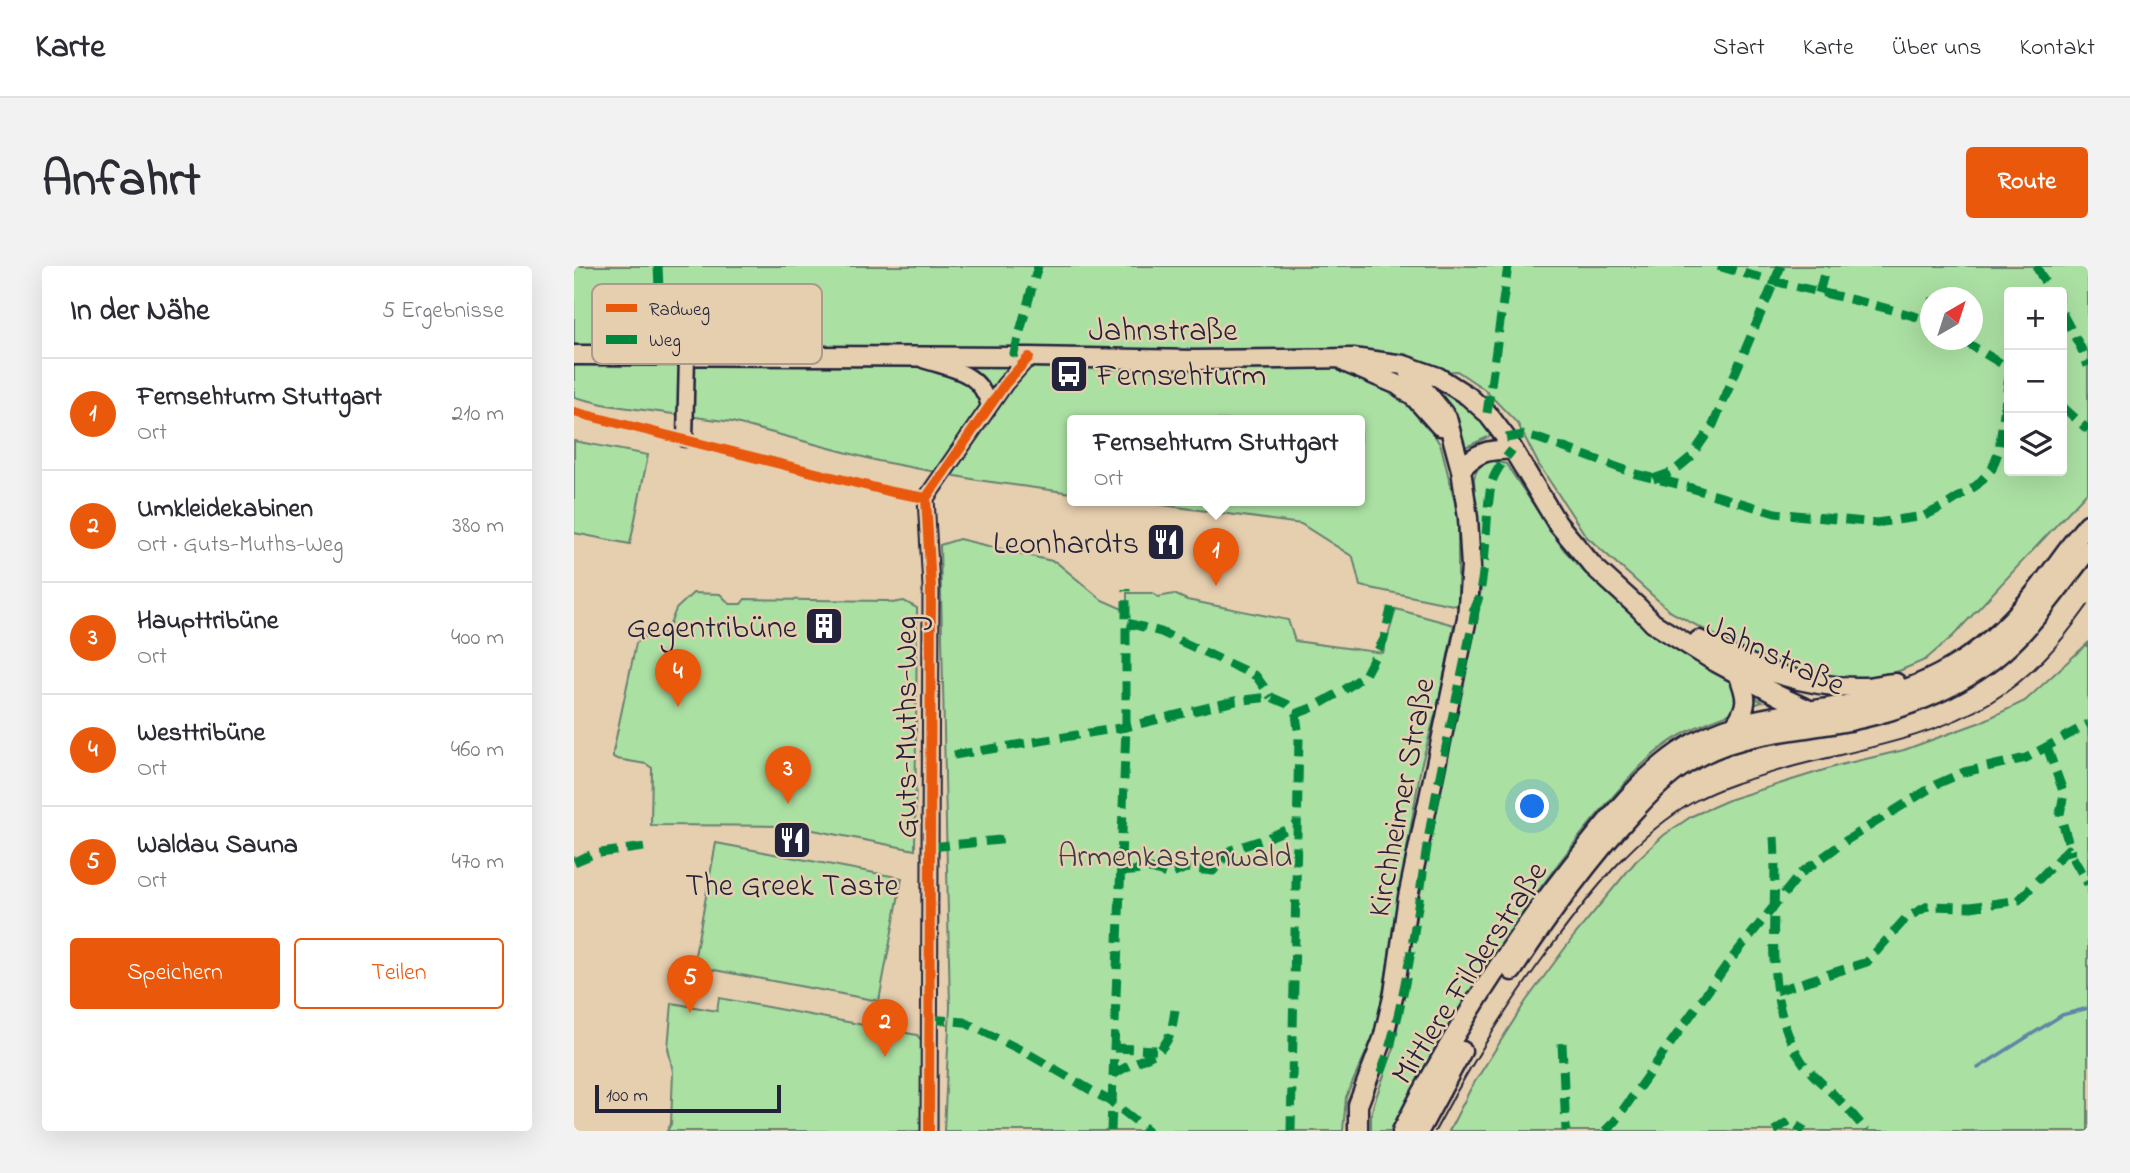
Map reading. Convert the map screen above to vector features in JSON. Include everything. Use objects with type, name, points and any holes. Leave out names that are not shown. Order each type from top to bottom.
[{"type":"main road","name":"Jahnstraße","points":[[574,355],[592,355]]},
{"type":"main road","name":"Jahnstraße","points":[[822,357],[1377,360],[1404,365],[1438,377],[1468,396],[1487,413],[1575,547],[1653,623],[1739,676],[1808,710],[1850,721],[1919,701],[1955,685],[1982,668],[2006,649],[2031,623],[2088,550]]},
{"type":"main road","name":"Kirchheimer Straße","points":[[1336,359],[1398,385],[1415,398],[1450,435]]},
{"type":"main road","name":"Kirchheimer Straße","points":[[1358,1131],[1358,1105],[1383,1040],[1394,993],[1408,897],[1467,618],[1471,567],[1461,470],[1447,418],[1404,365]]},
{"type":"main road","points":[[1461,470],[1476,455],[1488,450],[1512,450]]},
{"type":"main road","points":[[1913,687],[1965,660],[1996,637],[2039,588],[2088,524]]},
{"type":"main road","name":"Jahnstraße","points":[[1639,607],[1723,652],[1787,679],[1836,686],[1866,687],[1894,682],[1913,687]]},
{"type":"main road","points":[[1735,725],[1745,709],[1746,694],[1739,676]]},
{"type":"main road","name":"Mittlere Filderstraße","points":[[1402,1131],[1447,1051],[1509,952],[1554,887],[1641,783],[1679,751],[1735,725],[1862,702],[1913,687]]},
{"type":"main road","name":"Mittlere Filderstraße","points":[[1419,1131],[1455,1061],[1526,950],[1594,857],[1650,793],[1686,764],[1723,745],[1758,736],[1850,721]]},
{"type":"street","points":[[916,357],[966,374],[978,382],[986,392],[989,406]]},
{"type":"street","name":"Guts-Muths-Weg","points":[[929,1131],[931,587],[926,498],[1005,384],[1029,357]]},
{"type":"street","points":[[685,439],[687,364]]},
{"type":"green space","points":[[574,266],[2088,266],[2088,491],[1953,636],[1925,660],[1899,671],[1868,677],[1792,676],[1671,612],[1586,536],[1539,465],[1518,424],[1484,389],[1457,371],[1408,373],[1419,410],[1441,446],[1458,515],[1458,606],[1360,586],[1353,557],[1301,524],[1170,506],[1365,506],[1365,415],[1067,415],[1067,492],[977,480],[878,461],[732,422],[607,405],[574,397]]},
{"type":"green space","points":[[1427,383],[1474,413],[1488,429],[1490,436],[1466,447],[1453,418]]},
{"type":"green space","points":[[574,441],[648,455],[630,544],[574,533]]},
{"type":"green space","points":[[1493,461],[1506,464],[1564,550],[1607,593],[1652,633],[1762,702],[1683,734],[1658,750],[1627,781],[1568,851],[1513,928],[1462,1007],[1392,1131],[1371,1131],[1374,1103],[1394,1048],[1425,865],[1478,609],[1481,589],[1474,479],[1480,466]]},
{"type":"green space","name":"Armenkastenwald","points":[[959,539],[1056,562],[1102,600],[1127,611],[1127,593],[1152,593],[1158,597],[1174,594],[1187,600],[1288,620],[1295,641],[1383,653],[1396,609],[1454,625],[1439,701],[1421,766],[1377,1028],[1346,1097],[1343,1131],[944,1131],[950,1007],[940,545]]},
{"type":"green space","points":[[693,593],[720,594],[730,604],[741,604],[745,599],[892,603],[904,601],[917,608],[915,850],[793,826],[651,825],[652,768],[646,764],[617,759],[613,757],[613,752],[636,643],[653,631],[666,634],[676,609]]},
{"type":"green space","points":[[2088,643],[2088,1131],[1449,1131],[1471,1088],[1526,1001],[1574,936],[1636,861],[1664,835],[1692,816],[1731,799],[1840,765],[1904,750],[1981,722],[2025,701]]},
{"type":"green space","points":[[716,843],[902,878],[879,1001],[693,966]]},
{"type":"green space","points":[[719,998],[917,1035],[922,1041],[922,1131],[667,1131],[671,1124],[673,1072],[668,1048],[672,1003],[717,1011]]},
{"type":"waterway","points":[[1978,1068],[2062,1015],[2088,1008]]},
{"type":"tram line","points":[[1435,1131],[1491,1035],[1537,966],[1601,883],[1654,830],[1695,801],[1731,785],[1921,734],[1969,714],[2006,692],[2032,671],[2056,646],[2088,605]]},
{"type":"marked path","points":[[658,266],[659,284]]},
{"type":"marked path","points":[[1013,357],[1038,266]]},
{"type":"marked path","points":[[1487,413],[1508,266]]},
{"type":"marked path","points":[[1718,266],[1920,318]]},
{"type":"marked path","points":[[1653,479],[1673,472],[1691,457],[1713,425],[1781,266]]},
{"type":"marked path","points":[[1819,293],[1826,266]]},
{"type":"marked path","points":[[2036,266],[2047,287]]},
{"type":"marked path","points":[[2067,322],[2088,366]]},
{"type":"marked path","points":[[1979,350],[2004,365]]},
{"type":"marked path","points":[[2067,411],[2088,430]]},
{"type":"marked path","points":[[1506,438],[1523,435],[1537,438],[1636,474],[1775,513],[1876,523],[1924,516],[1977,485],[1992,469],[1999,450],[2004,413]]},
{"type":"marked path","points":[[1472,613],[1481,588],[1492,482],[1512,450]]},
{"type":"marked path","points":[[1111,1131],[1126,727],[1126,589]]},
{"type":"marked path","points":[[1296,714],[1314,707],[1365,675],[1384,639],[1393,600]]},
{"type":"marked path","points":[[1381,1073],[1400,1009],[1433,811],[1476,607]]},
{"type":"marked path","points":[[1128,623],[1161,632],[1256,676],[1271,697]]},
{"type":"marked path","points":[[954,755],[1126,727],[1235,701],[1271,697],[1287,704],[1296,714],[1299,737],[1291,1131]]},
{"type":"marked path","points":[[1605,1131],[1615,1121],[1728,963],[1801,873],[1847,840],[1937,784],[1964,772],[2026,758],[2088,724]]},
{"type":"marked path","points":[[2047,747],[2064,794],[2060,814],[2072,855]]},
{"type":"marked path","points":[[1121,872],[1151,869],[1170,875],[1186,868],[1213,871],[1231,850],[1297,825]]},
{"type":"marked path","points":[[1774,837],[1775,976],[1786,1030],[1805,1066],[1867,1131]]},
{"type":"marked path","points":[[931,847],[1009,839]]},
{"type":"marked path","points":[[574,862],[593,854],[652,846]]},
{"type":"marked path","points":[[1776,991],[1867,962],[1906,918],[1928,906],[1971,907],[2019,900],[2068,849],[2088,884]]},
{"type":"marked path","points":[[1113,1075],[1163,1047],[1172,1027],[1175,1010]]},
{"type":"marked path","points":[[929,1019],[964,1022],[1027,1053],[1113,1103],[1149,1131]]},
{"type":"marked path","points":[[1562,1043],[1566,1131]]},
{"type":"marked path","points":[[1114,1048],[1156,1050]]},
{"type":"marked path","points":[[1774,1131],[1789,1121],[1805,1131]]},
{"type":"cycle path","points":[[929,1131],[931,587],[926,498],[1005,384],[1029,357]]},
{"type":"cycle path","points":[[574,412],[892,492],[926,498]]},
{"type":"place","name":"Fernsehturm","points":[[1069,374]]},
{"type":"place","name":"Leonhardts","points":[[1166,542]]},
{"type":"place","name":"Fernsehturm Stuttgart","points":[[1216,586]]},
{"type":"place","name":"Gegentribüne","points":[[824,626]]},
{"type":"place","name":"Westtribüne","points":[[678,707]]},
{"type":"place","name":"Haupttribüne","points":[[788,804]]},
{"type":"place","name":"The Greek Taste","points":[[792,840]]},
{"type":"place","name":"Waldau Sauna","points":[[690,1013]]},
{"type":"place","name":"Umkleidekabinen","points":[[885,1057]]}]
